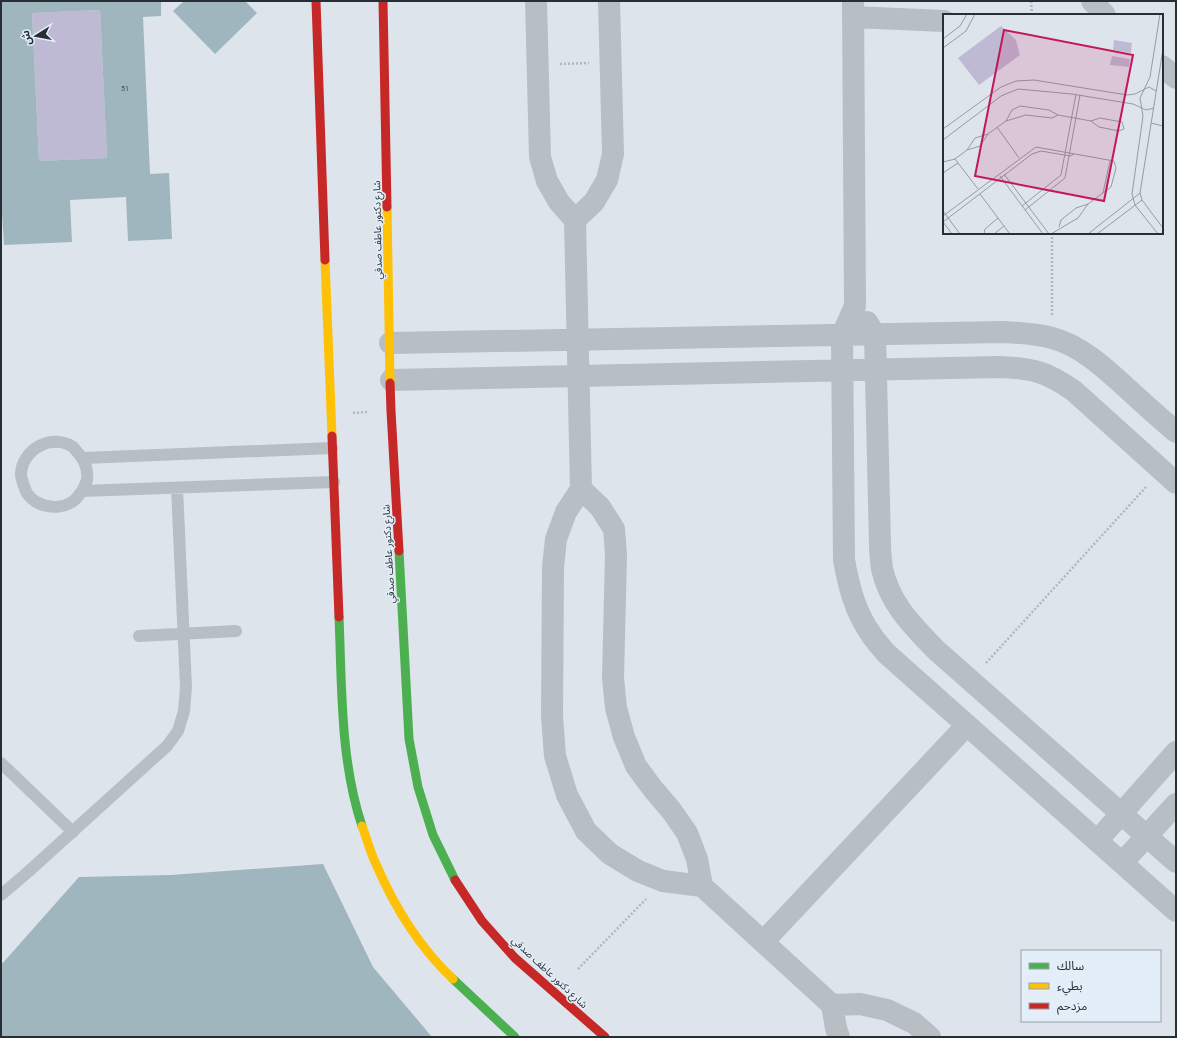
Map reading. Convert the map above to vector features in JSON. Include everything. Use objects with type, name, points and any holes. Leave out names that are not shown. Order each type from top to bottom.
[{"type":"street","points":[[316,1],[332,448],[344,725],[350,772],[360,819],[375,863],[396,906],[422,946],[515,1037]]},
{"type":"street","name":"شارع دكتور عاطف صدقي","points":[[383,1],[391,411],[409,738],[418,787],[433,835],[455,879],[482,920],[515,958],[605,1037]]},
{"type":"street","points":[[536,1],[540,157],[547,180],[559,202],[575,220],[581,489],[566,512],[556,539],[553,567],[552,716],[555,756],[567,795],[586,831],[610,854],[638,871],[663,881],[702,886],[832,1005],[839,1037]]},
{"type":"street","points":[[575,220],[594,202],[607,180],[613,154],[609,1]]},
{"type":"street","points":[[1092,1],[1104,14]]},
{"type":"street","points":[[943,21],[853,9],[855,306],[842,335],[844,560],[848,586],[857,611],[870,634],[887,654],[1176,911]]},
{"type":"street","points":[[1163,67],[1176,78]]},
{"type":"street","points":[[855,306],[875,334],[880,544],[882,568],[890,592],[902,613],[936,650],[1176,862]]},
{"type":"street","points":[[390,343],[1003,332],[1032,334],[1053,338],[1073,346],[1109,373],[1176,432]]},
{"type":"street","points":[[391,380],[999,367],[1022,368],[1041,372],[1058,380],[1074,391],[1169,476]]},
{"type":"street","points":[[581,489],[600,507],[614,529],[616,555],[613,678],[616,708],[624,738],[636,766],[687,833],[697,859],[702,886]]},
{"type":"street","points":[[763,942],[967,725]]},
{"type":"street","points":[[1097,841],[1176,752]]},
{"type":"street","points":[[1122,863],[1176,804]]},
{"type":"street","points":[[832,1005],[860,1004],[887,1010],[914,1023],[930,1037]]},
{"type":"lane","points":[[60,442],[73,448],[83,458],[86,469],[87,480],[82,491],[73,502],[60,507],[45,507],[33,500],[24,488],[21,474],[24,460],[33,449],[46,443],[60,442]]},
{"type":"lane","points":[[83,458],[332,448]]},
{"type":"lane","points":[[82,491],[334,482]]},
{"type":"lane","points":[[1,895],[73,832],[167,746],[178,731],[184,711],[186,687],[177,488]]},
{"type":"lane","points":[[138,636],[236,631]]},
{"type":"lane","points":[[1,763],[73,832]]},
{"type":"path","points":[[1031,1],[1032,14]]},
{"type":"path","points":[[538,65],[610,63]]},
{"type":"path","points":[[1052,234],[1053,338]]},
{"type":"path","points":[[331,414],[391,411]]},
{"type":"path","points":[[970,680],[1169,476]]},
{"type":"path","points":[[578,969],[663,881]]},
{"type":"shaded area","points":[[100,10],[107,158],[39,161],[32,13]]},
{"type":"building","points":[[1,1],[161,1],[161,16],[143,17],[150,174],[169,173],[172,239],[128,241],[126,197],[70,200],[72,242],[4,245],[1,213]],"holes":[[[100,10],[107,158],[39,161],[32,13]]]},
{"type":"building","points":[[184,1],[245,1],[257,13],[215,54],[173,11]]},
{"type":"building","points":[[323,864],[373,967],[432,1037],[1,1037],[1,965],[79,877],[171,875]]},
{"type":"traffic: fast","points":[[399,551],[409,739],[418,787],[433,835],[455,880]]},
{"type":"traffic: fast","points":[[339,617],[343,723],[350,775],[362,826]]},
{"type":"traffic: fast","points":[[453,979],[515,1037]]},
{"type":"traffic: slow","points":[[387,207],[390,383]]},
{"type":"traffic: slow","points":[[325,260],[332,436]]},
{"type":"traffic: slow","points":[[362,826],[383,880],[399,910],[418,940],[453,979]]},
{"type":"traffic: jam","points":[[316,1],[325,260]]},
{"type":"traffic: jam","points":[[383,1],[387,207]]},
{"type":"traffic: jam","points":[[390,383],[399,551]]},
{"type":"traffic: jam","points":[[332,436],[339,617]]},
{"type":"traffic: jam","points":[[455,880],[482,921],[515,958],[605,1037]]}]
